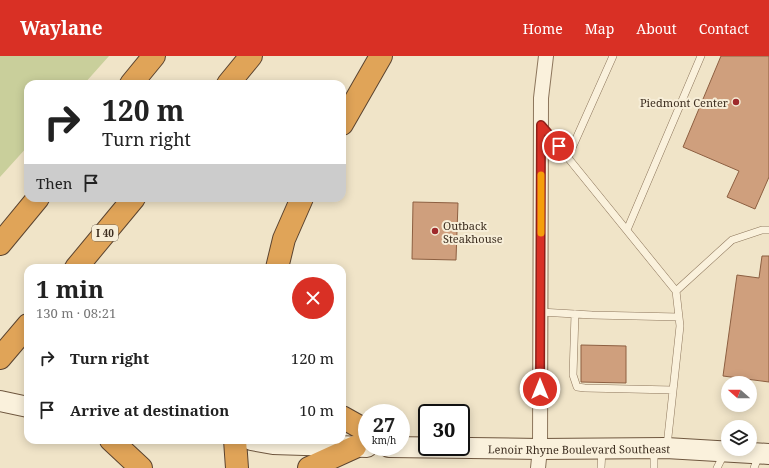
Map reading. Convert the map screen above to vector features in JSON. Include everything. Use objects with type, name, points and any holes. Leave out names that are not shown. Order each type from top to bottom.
[{"type":"highway","points":[[134,80],[154,56]]},
{"type":"highway","points":[[231,80],[251,56]]},
{"type":"highway","points":[[346,117],[381,56]]},
{"type":"highway","points":[[0,244],[35,202]]},
{"type":"highway","name":"I 40","points":[[79,264],[131,202]]},
{"type":"highway","points":[[278,264],[284,239],[300,202]]},
{"type":"highway","points":[[0,358],[24,330]]},
{"type":"highway","points":[[346,422],[358,436]]},
{"type":"highway","points":[[115,444],[142,468]]},
{"type":"highway","points":[[235,444],[237,468]]},
{"type":"highway","points":[[309,468],[358,444]]},
{"type":"main road","points":[[0,401],[24,406]]},
{"type":"main road","points":[[346,442],[358,442]]},
{"type":"main road","name":"Lenoir Rhyne Boulevard Southeast","points":[[410,448],[539,458],[602,448],[660,448],[721,460],[761,458]]},
{"type":"street","points":[[539,458],[542,142],[541,98],[546,56]]},
{"type":"lane","points":[[568,157],[613,56]]},
{"type":"lane","points":[[627,230],[701,56]]},
{"type":"lane","points":[[541,125],[676,291],[680,326],[673,390],[654,468]]},
{"type":"lane","points":[[676,291],[732,240],[762,230],[769,230]]},
{"type":"lane","points":[[540,312],[679,317]]},
{"type":"lane","points":[[575,314],[573,375],[577,386],[585,388],[673,390]]},
{"type":"lane","points":[[601,468],[602,448]]},
{"type":"green space","points":[[0,56],[109,56],[88,80],[24,80],[24,150],[0,177]]},
{"type":"building","name":"Piedmont Center","points":[[721,56],[769,56],[769,177],[755,209],[727,197],[739,171],[683,147]]},
{"type":"building","name":"Outback Steakhouse","points":[[413,202],[458,203],[456,260],[412,259]]},
{"type":"building","points":[[762,256],[769,256],[769,382],[757,380],[757,376],[723,376],[737,275],[759,278]]},
{"type":"building","points":[[581,345],[626,346],[626,383],[581,382]]},
{"type":"slow traffic","points":[[541,175],[541,233]]},
{"type":"place","name":"Piedmont Center","points":[[736,102]]},
{"type":"place","name":"Outback Steakhouse","points":[[435,231]]},
{"type":"route","points":[[540,389],[541,125],[559,146]]}]
